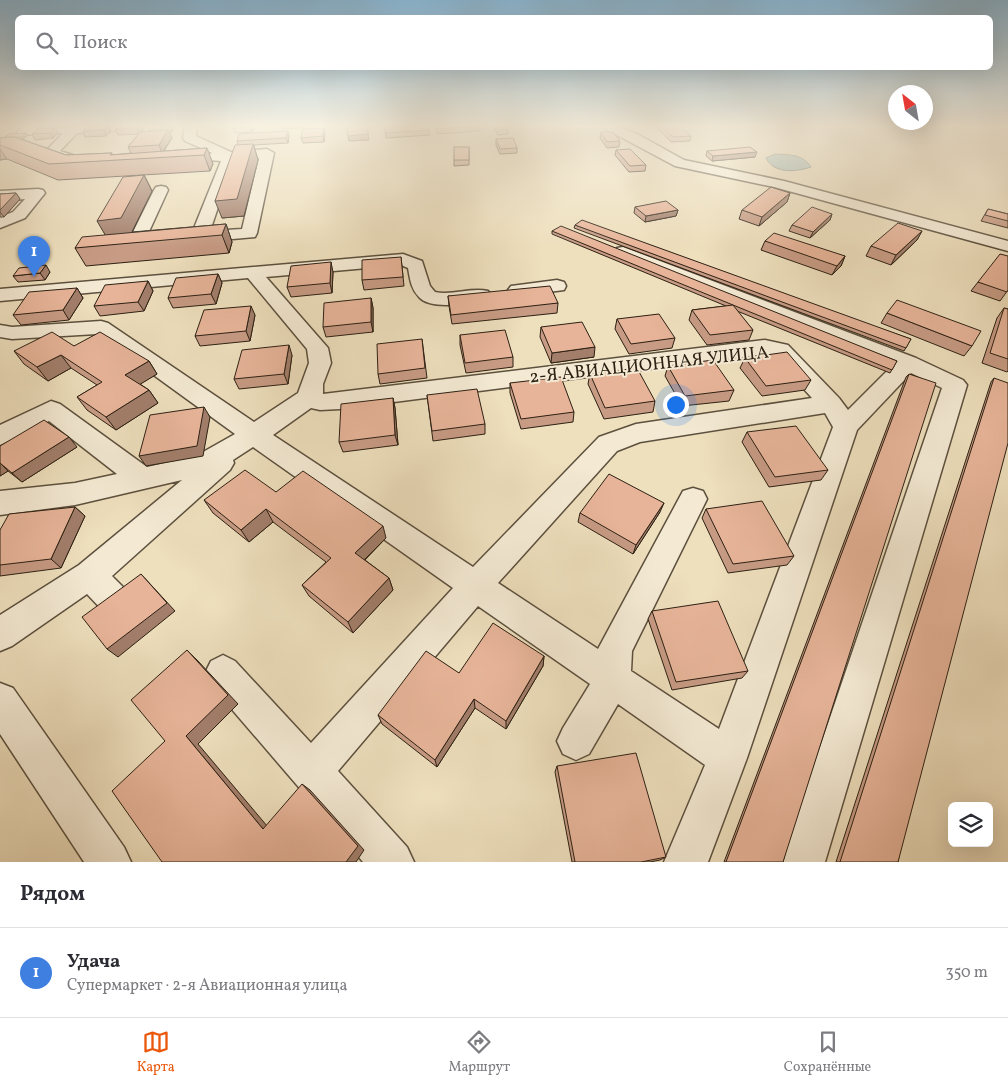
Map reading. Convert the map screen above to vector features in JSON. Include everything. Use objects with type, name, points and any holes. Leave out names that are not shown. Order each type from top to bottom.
[{"type":"street","points":[[199,237],[225,166]]},
{"type":"street","points":[[161,190],[136,242],[249,233],[264,166]]},
{"type":"street","points":[[697,166],[779,184],[1008,246]]},
{"type":"street","points":[[0,196],[38,193],[19,215],[0,223]]},
{"type":"street","points":[[602,243],[908,363],[955,385],[803,862]]},
{"type":"street","points":[[0,295],[404,259],[416,265],[424,292],[430,298],[444,299],[557,286]]},
{"type":"street","points":[[0,503],[76,494],[203,465],[254,435],[310,397],[309,389],[318,373],[321,359],[317,348],[252,272]]},
{"type":"street","points":[[0,327],[23,293]]},
{"type":"street","points":[[0,331],[12,333],[101,327],[254,435],[728,758]]},
{"type":"street","name":"2-Я АВИАЦИОННАЯ УЛИЦА","points":[[310,397],[320,402],[340,401],[765,347],[780,350],[838,415]]},
{"type":"street","points":[[312,772],[475,586],[608,444],[636,433],[838,415],[908,363]]},
{"type":"street","points":[[0,436],[51,410],[144,479]]},
{"type":"street","points":[[686,862],[728,758],[838,415]]},
{"type":"street","points":[[0,634],[90,575],[254,435]]},
{"type":"street","points":[[576,741],[613,679],[615,649],[693,499]]},
{"type":"street","points":[[90,575],[116,602]]},
{"type":"street","points":[[223,673],[392,862]]},
{"type":"street","points":[[0,701],[109,862]]},
{"type":"water","points":[[773,166],[811,167],[792,171]]},
{"type":"building","points":[[227,166],[247,166],[237,199],[215,201]]},
{"type":"building","points":[[144,175],[121,218],[97,221],[123,177]]},
{"type":"building","points":[[771,187],[790,193],[762,217],[742,210]]},
{"type":"building","points":[[16,193],[0,210],[0,194]]},
{"type":"building","points":[[666,201],[678,210],[646,216],[635,207]]},
{"type":"building","points":[[812,207],[832,214],[813,232],[792,225]]},
{"type":"building","points":[[988,209],[1008,214],[1008,221],[985,215]]},
{"type":"building","points":[[582,220],[911,339],[906,348],[575,225]]},
{"type":"building","points":[[898,223],[922,231],[896,255],[871,246]]},
{"type":"building","points":[[226,224],[222,235],[75,248],[82,237]]},
{"type":"building","points":[[561,226],[897,361],[892,370],[552,231]]},
{"type":"building","points":[[774,233],[845,256],[837,266],[765,241]]},
{"type":"building","points":[[1000,254],[1008,256],[1007,292],[978,282]]},
{"type":"building","points":[[401,257],[403,277],[362,280],[362,260]]},
{"type":"building","points":[[331,262],[330,283],[287,287],[291,266]]},
{"type":"building","points":[[46,265],[40,273],[13,276],[19,268]]},
{"type":"building","points":[[218,274],[211,294],[168,298],[176,278]]},
{"type":"building","points":[[148,281],[138,302],[94,306],[105,285]]},
{"type":"building","points":[[550,286],[558,303],[451,315],[448,296]]},
{"type":"building","points":[[77,288],[63,310],[13,315],[29,292]]},
{"type":"building","points":[[371,298],[371,322],[323,327],[324,303]]},
{"type":"building","points":[[897,300],[981,331],[972,346],[887,313]]},
{"type":"building","points":[[733,305],[753,330],[710,335],[692,310]]},
{"type":"building","points":[[251,306],[246,331],[195,336],[204,310]]},
{"type":"building","points":[[1004,308],[1008,309],[1008,359],[990,353]]},
{"type":"building","points":[[659,314],[675,338],[631,344],[617,319]]},
{"type":"building","points":[[582,322],[595,347],[552,353],[541,327]]},
{"type":"building","points":[[505,330],[513,357],[465,363],[460,335]]},
{"type":"building","points":[[52,332],[74,346],[100,332],[149,361],[125,375],[149,390],[106,417],[77,397],[102,382],[61,355],[37,367],[14,351]]},
{"type":"building","points":[[422,339],[425,368],[378,374],[377,344]]},
{"type":"building","points":[[289,345],[284,374],[234,379],[242,350]]},
{"type":"building","points":[[787,352],[811,380],[766,386],[745,358]]},
{"type":"building","points":[[713,360],[734,390],[685,396],[668,366]]},
{"type":"building","points":[[637,368],[655,401],[605,408],[590,374]]},
{"type":"building","points":[[909,374],[936,383],[783,862],[726,862]]},
{"type":"building","points":[[561,377],[574,412],[521,419],[510,383]]},
{"type":"building","points":[[994,378],[1008,383],[1008,443],[898,862],[840,862]]},
{"type":"building","points":[[477,389],[485,424],[432,431],[427,395]]},
{"type":"building","points":[[393,398],[395,435],[339,442],[341,404]]},
{"type":"building","points":[[204,407],[197,446],[139,456],[150,415]]},
{"type":"building","points":[[44,420],[69,437],[12,473],[0,463],[0,446]]},
{"type":"building","points":[[796,426],[828,470],[775,477],[747,432]]},
{"type":"building","points":[[245,470],[276,492],[303,471],[383,526],[355,553],[389,578],[348,622],[302,585],[331,558],[266,509],[241,530],[204,500]]},
{"type":"building","points":[[609,474],[664,503],[636,545],[580,513]]},
{"type":"building","points":[[762,501],[794,556],[733,564],[706,509]]},
{"type":"building","points":[[75,507],[51,559],[0,565],[0,530],[9,514]]},
{"type":"building","points":[[141,574],[167,603],[107,649],[82,617]]},
{"type":"building","points":[[718,601],[748,671],[676,682],[652,611]]},
{"type":"building","points":[[493,623],[544,656],[506,721],[474,699],[435,760],[378,715],[426,651],[459,673]]},
{"type":"building","points":[[187,650],[228,695],[186,736],[263,829],[302,784],[358,846],[346,862],[162,862],[112,791],[165,741],[131,700]]},
{"type":"building","points":[[636,753],[666,857],[641,862],[575,862],[557,766]]},
{"type":"place","name":"Удача","points":[[34,277]]}]
